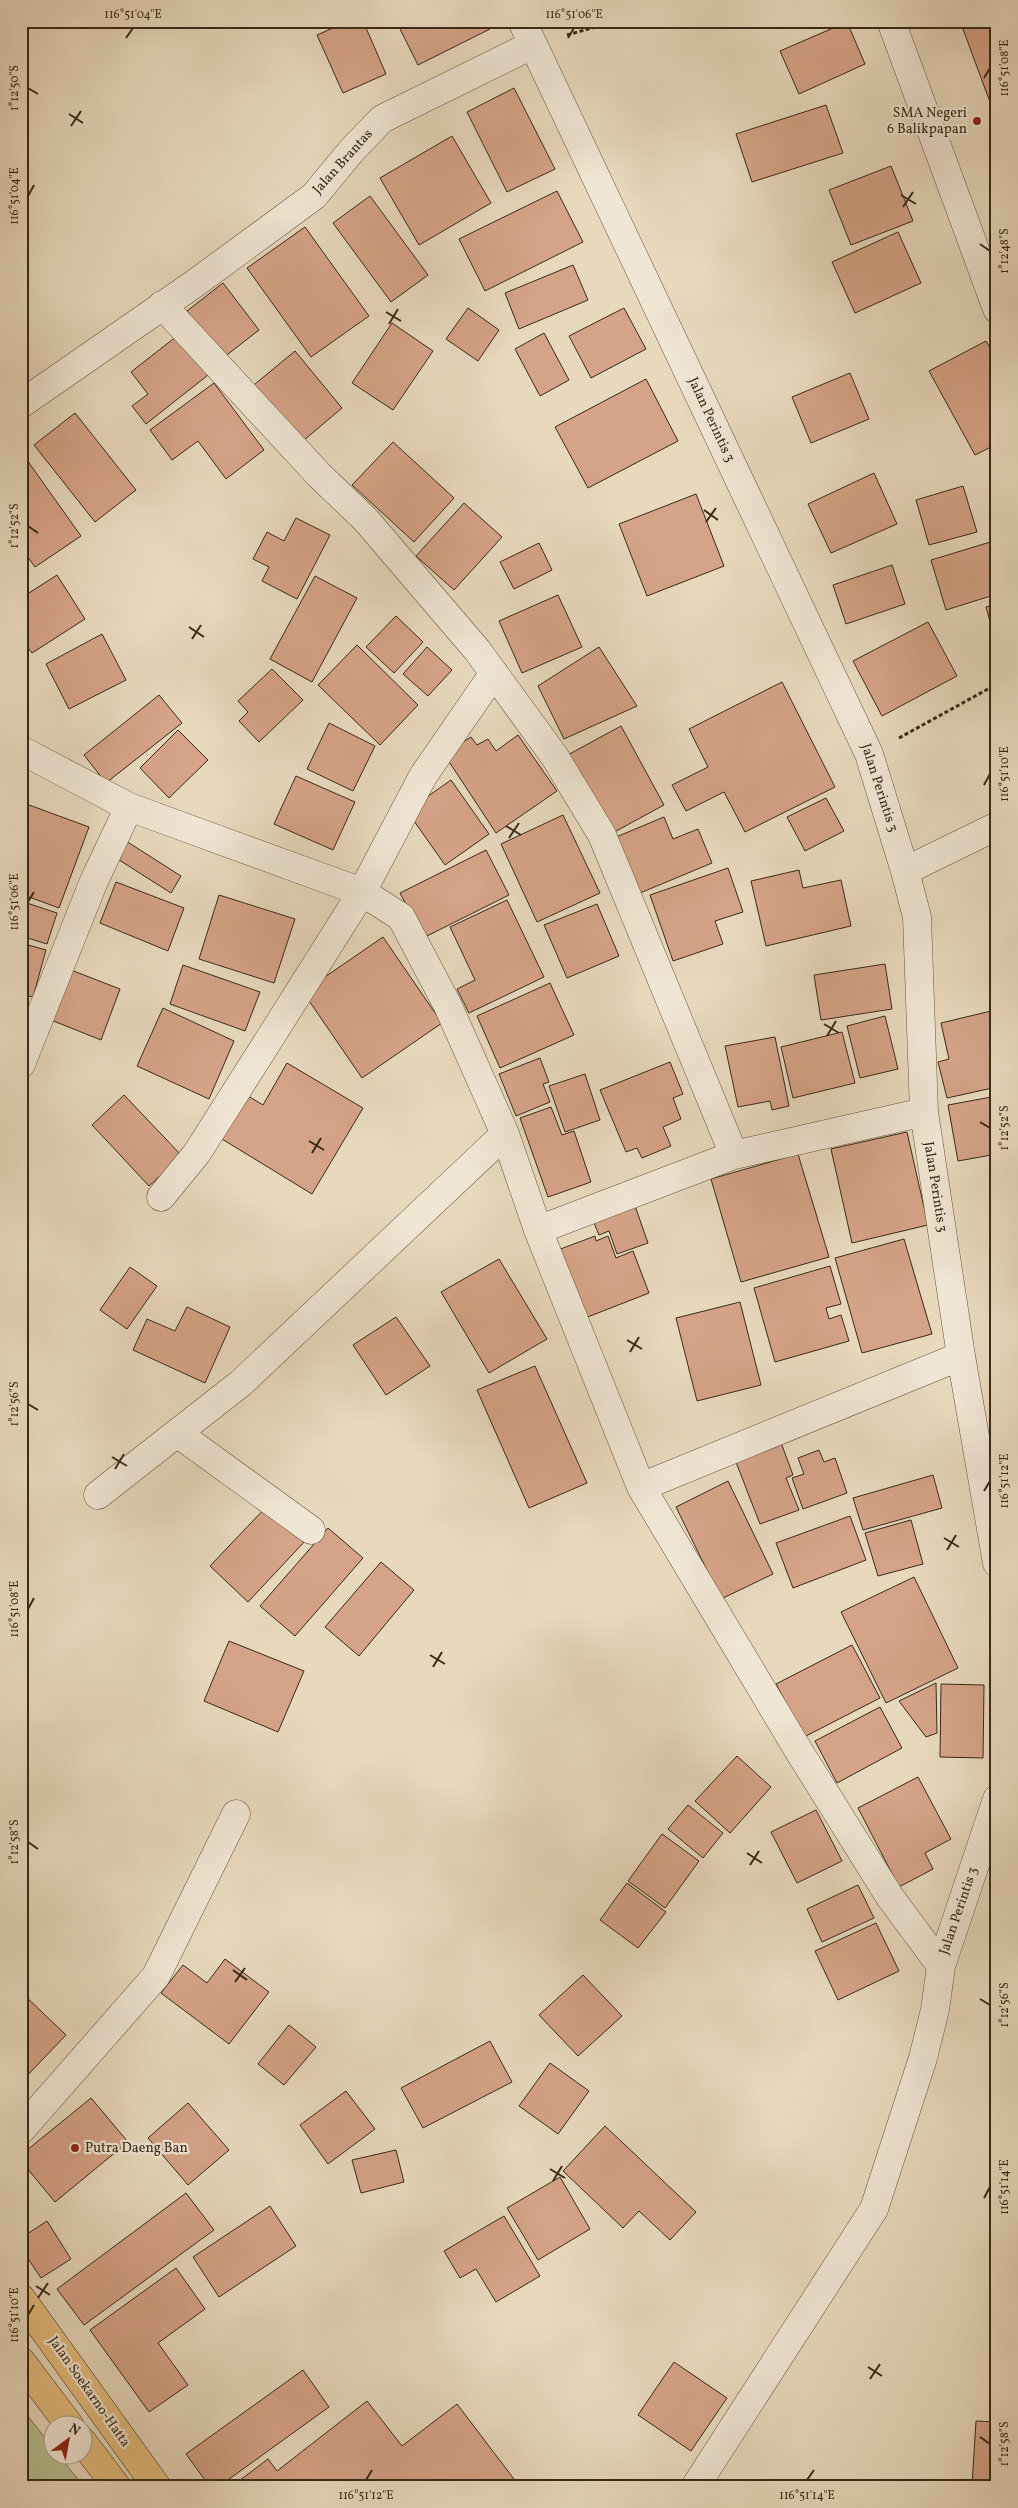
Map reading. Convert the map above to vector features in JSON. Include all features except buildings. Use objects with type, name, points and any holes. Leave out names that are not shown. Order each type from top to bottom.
[{"type":"highway","name":"Jalan Soekarno-Hatta","points":[[21,2298],[157,2487]]},
{"type":"highway","points":[[21,2361],[62,2416]]},
{"type":"highway","points":[[92,2454],[117,2487]]},
{"type":"street","points":[[892,21],[997,309]]},
{"type":"street","name":"Jalan Brantas","points":[[21,404],[314,196],[353,149],[382,119],[527,33]]},
{"type":"street","name":"Jalan Perintis 3","points":[[527,33],[869,754],[906,871],[917,917],[924,1112],[961,1356],[997,1563]]},
{"type":"street","points":[[162,305],[320,475],[366,520],[477,650],[555,757],[602,835],[734,1155]]},
{"type":"street","points":[[161,1197],[197,1153],[362,892],[423,776],[494,673]]},
{"type":"street","points":[[21,750],[129,807],[362,892],[401,917],[448,1006],[505,1134],[538,1230],[640,1487],[890,1897],[940,1966]]},
{"type":"street","points":[[21,1064],[87,898],[129,807]]},
{"type":"street","points":[[906,871],[997,826]]},
{"type":"street","points":[[538,1230],[734,1155],[924,1112]]},
{"type":"street","points":[[98,1496],[241,1383],[505,1134]]},
{"type":"street","points":[[640,1487],[961,1356]]},
{"type":"street","points":[[177,1433],[311,1530]]},
{"type":"street","name":"Jalan Perintis 3","points":[[694,2487],[874,2209],[923,2058],[935,2010],[940,1966],[997,1799]]},
{"type":"street","points":[[21,2130],[156,1976],[236,1814]]},
{"type":"path","points":[[527,33],[617,21]]},
{"type":"path","points":[[869,754],[997,684]]},
{"type":"green space","points":[[21,2407],[42,2434],[42,2466],[67,2466],[84,2487],[21,2487]]},
{"type":"place","name":"SMA Negeri 6 Balikpapan","points":[[977,121]]},
{"type":"place","name":"Putra Daeng Ban","points":[[75,2148]]}]
